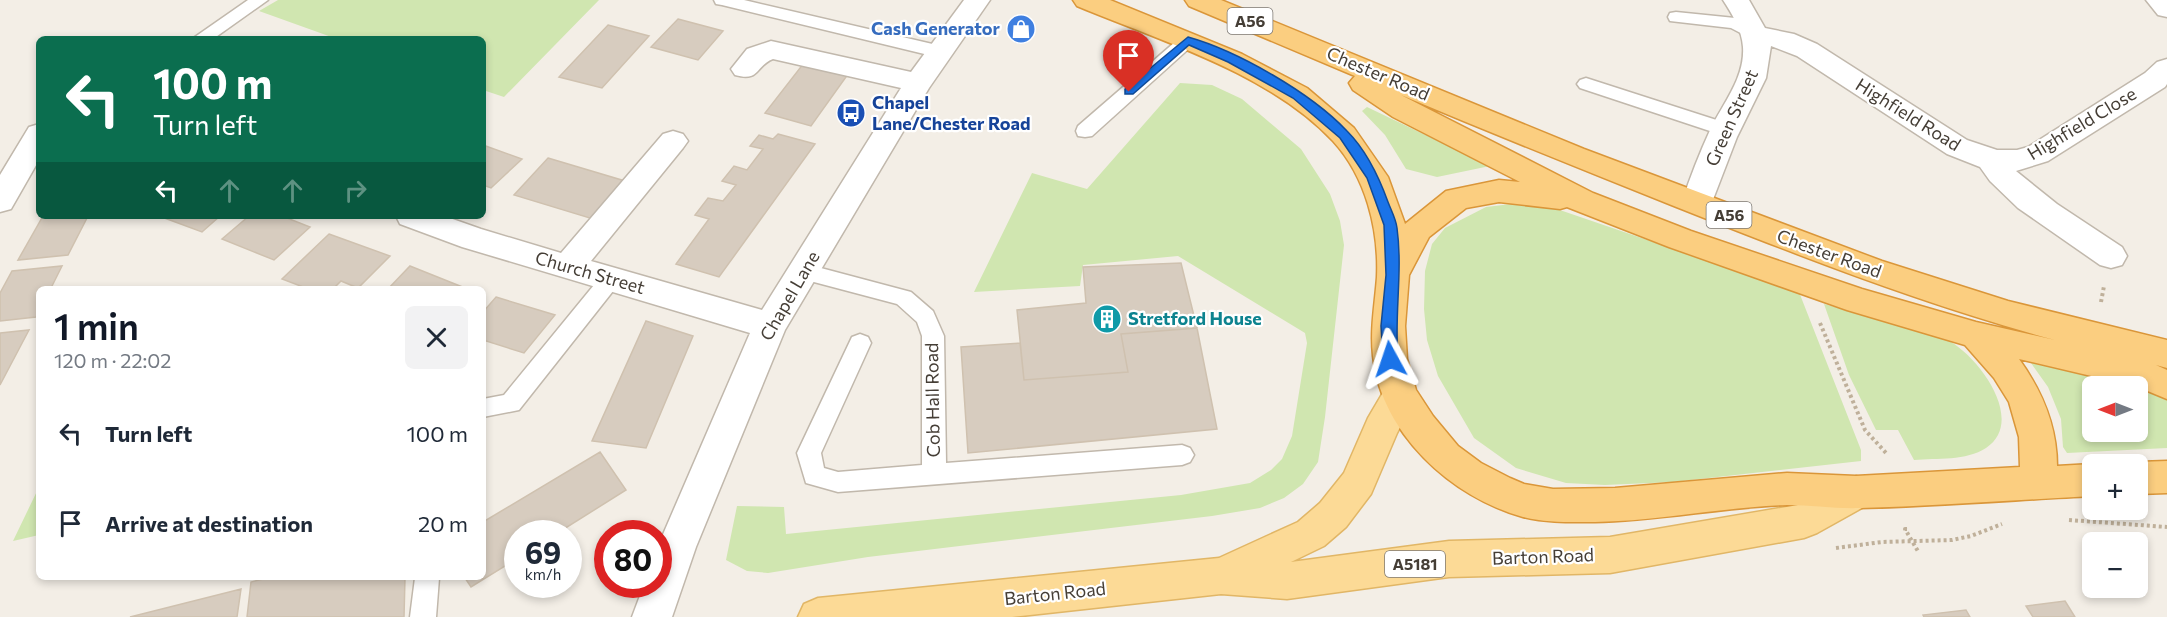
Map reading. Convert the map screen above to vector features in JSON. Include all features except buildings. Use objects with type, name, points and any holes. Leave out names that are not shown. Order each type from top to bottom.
[{"type":"highway","name":"Chester Road","points":[[1086,0],[1232,60],[1297,95],[1344,135],[1373,177],[1390,225],[1393,275],[1388,326],[1390,359],[1400,394],[1420,427],[1445,457],[1468,474],[1522,500],[1553,506],[1616,505],[1787,489],[1856,492],[2082,481]]},
{"type":"highway","name":"Chester Road","points":[[1198,0],[1574,156],[1803,245],[1913,285],[2093,337],[2160,372]]},
{"type":"highway","name":"Chester Road","points":[[1302,42],[1402,110],[1582,201],[1680,239],[1813,286],[1976,335],[2160,372]]},
{"type":"highway","name":"Chester Road","points":[[1393,275],[1418,229],[1457,199],[1499,191],[1582,201]]},
{"type":"highway","name":"Chester Road","points":[[1976,335],[1999,357],[2027,399],[2040,454],[2038,483]]},
{"type":"highway","points":[[2148,478],[2167,477]]},
{"type":"main road","name":"Barton Road","points":[[1221,576],[1311,534],[1333,515],[1358,483],[1381,429],[1400,394]]},
{"type":"main road","name":"Barton Road","points":[[818,617],[1221,576],[1287,581],[1449,559],[1610,555],[1804,521],[1856,492]]},
{"type":"street","name":"Chapel Lane","points":[[652,617],[677,547],[770,326],[918,83],[977,0]]},
{"type":"street","points":[[1736,0],[1754,34]]},
{"type":"street","points":[[2159,0],[2167,9]]},
{"type":"street","name":"Green Street","points":[[1696,202],[1725,130],[1753,74],[1757,61],[1754,34]]},
{"type":"street","name":"Highfield Road","points":[[1754,34],[1784,40],[1807,50],[1957,147],[1991,160]]},
{"type":"street","points":[[745,69],[756,55],[771,50],[918,83]]},
{"type":"street","name":"Highfield Close","points":[[1991,160],[2013,162],[2031,157],[2163,78]]},
{"type":"street","points":[[0,201],[36,139]]},
{"type":"street","points":[[568,267],[673,141]]},
{"type":"street","points":[[1991,160],[2009,184],[2111,256]]},
{"type":"street","name":"Church Street","points":[[419,219],[610,280],[770,326]]},
{"type":"lane","points":[[206,36],[260,0]]},
{"type":"lane","points":[[722,0],[941,52]]},
{"type":"lane","points":[[1676,17],[1735,23],[1754,34]]},
{"type":"lane","points":[[1085,131],[1188,40]]},
{"type":"lane","points":[[1586,84],[1725,130]]},
{"type":"lane","name":"Cob Hall Road","points":[[802,271],[904,298],[926,317],[933,336],[934,474]]},
{"type":"lane","points":[[486,407],[511,403],[610,280]]},
{"type":"lane","points":[[860,343],[809,453],[814,476],[838,482],[1182,455]]},
{"type":"lane","points":[[423,617],[427,580]]},
{"type":"path","points":[[2093,337],[2111,256]]},
{"type":"path","points":[[1818,319],[1864,430],[1892,459]]},
{"type":"path","points":[[2062,520],[2167,527]]},
{"type":"path","points":[[1825,550],[1882,542],[1952,540],[2012,522]]},
{"type":"green space","points":[[278,0],[599,0],[504,97],[486,91],[486,36],[329,36],[259,11]]},
{"type":"green space","points":[[1180,83],[1212,85],[1242,99],[1301,149],[1330,194],[1340,221],[1344,245],[1325,417],[1318,462],[1303,484],[1284,498],[1260,508],[1212,516],[868,557],[768,573],[747,571],[726,560],[737,506],[784,507],[786,534],[1181,495],[1250,483],[1271,470],[1282,459],[1292,436],[1307,343],[1305,333],[1178,256],[1083,265],[1080,286],[974,292],[1032,173],[1087,189]]},
{"type":"green space","points":[[1367,107],[1490,166],[1437,177],[1406,169],[1385,135],[1362,111]]},
{"type":"green space","points":[[1534,204],[1554,208],[1799,292],[1861,450],[1861,461],[1673,482],[1605,485],[1566,483],[1516,468],[1474,438],[1438,376],[1427,340],[1424,309],[1425,271],[1432,244],[1445,228],[1486,207]]},
{"type":"green space","points":[[1824,304],[1934,334],[1962,350],[1985,376],[1994,391],[2000,407],[2001,422],[1997,436],[1986,448],[1970,455],[1914,460],[1898,430],[1876,430],[1849,375]]},
{"type":"green space","points":[[2031,356],[2096,376],[2082,376],[2082,442],[2148,442],[2148,392],[2167,398],[2167,448],[2067,453],[2063,447],[2061,419],[2048,387],[2031,363]]},
{"type":"green space","points":[[36,493],[36,536],[13,541]]},
{"type":"place","name":"Cash Generator","points":[[1021,29]]},
{"type":"place","name":"Chapel Lane/Chester Road","points":[[851,113]]},
{"type":"place","name":"Stretford House","points":[[1107,319]]},
{"type":"route","points":[[1129,92],[1188,40],[1232,60],[1297,95],[1344,135],[1373,177],[1390,225],[1393,275],[1388,326],[1390,359]]}]
